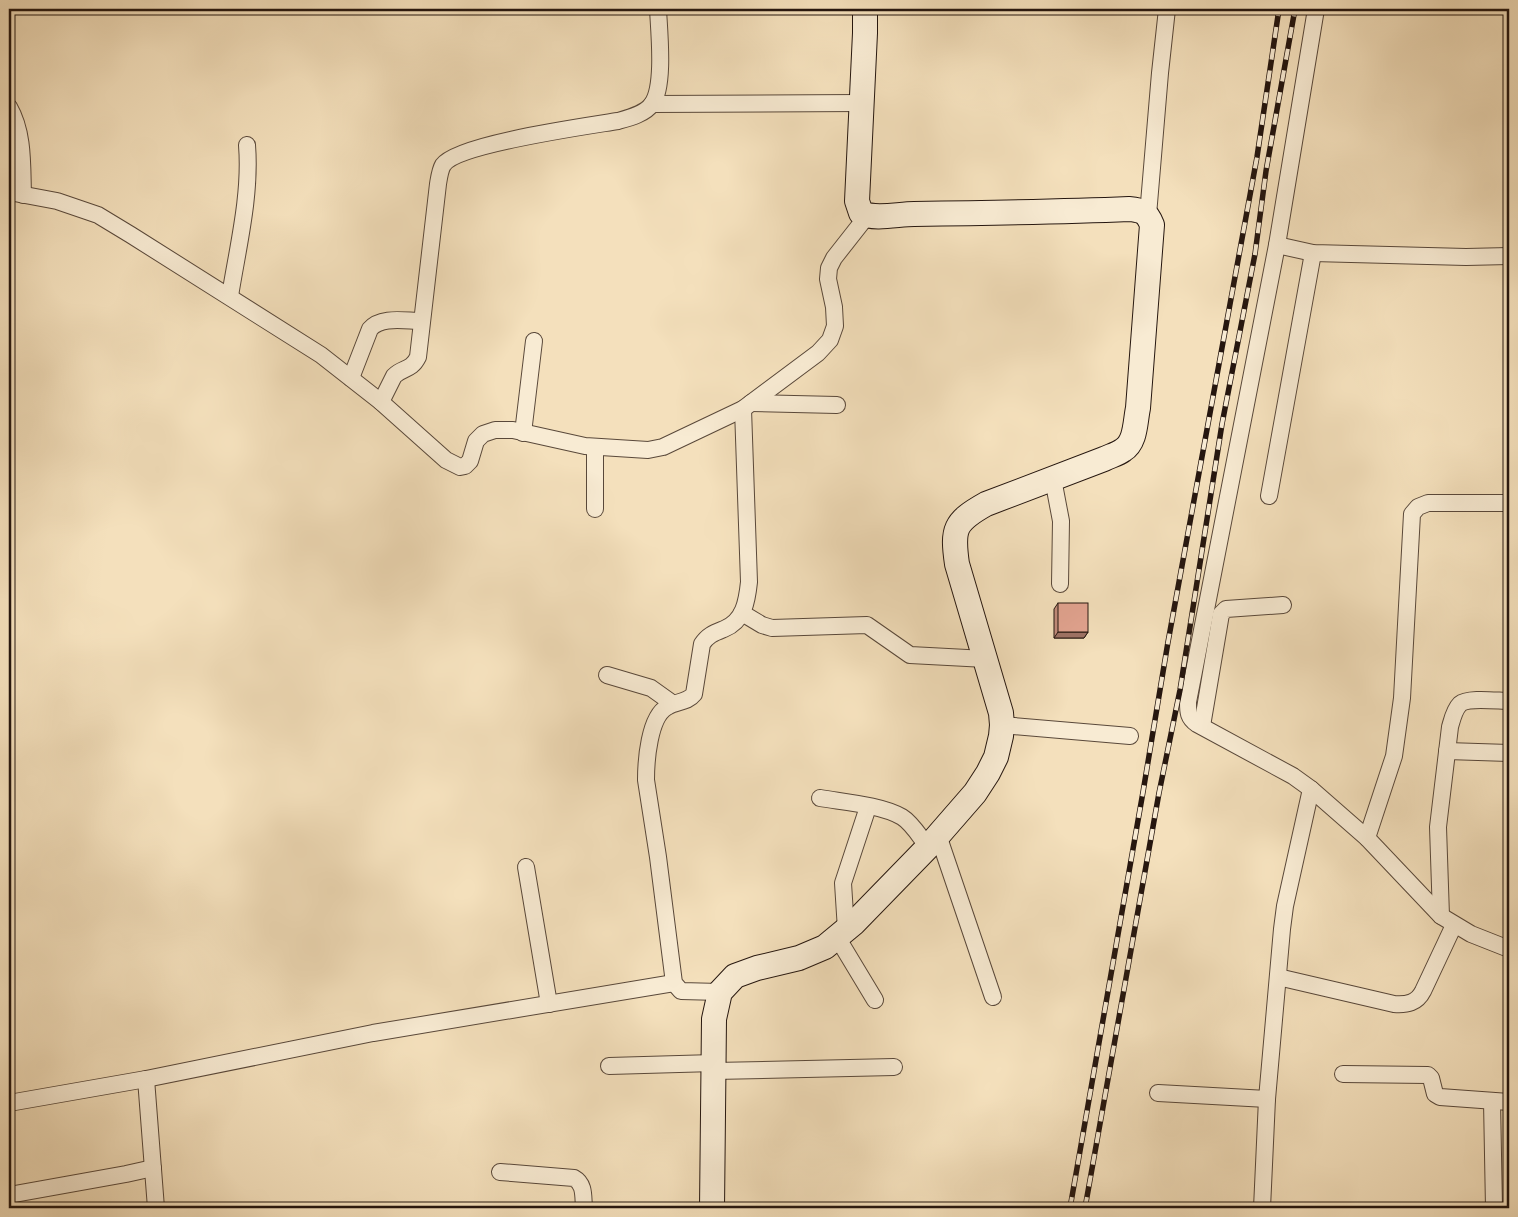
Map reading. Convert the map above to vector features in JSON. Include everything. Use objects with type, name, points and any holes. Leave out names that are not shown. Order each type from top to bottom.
[{"type":"street","points":[[652,104],[658,86],[660,68],[658,9]]},
{"type":"street","points":[[865,9],[857,201],[861,213],[867,216],[1050,213],[1129,209],[1141,210],[1148,215]]},
{"type":"street","points":[[712,1208],[714,1019],[720,992],[735,976],[757,968],[799,958],[824,947],[841,933],[933,841],[975,793],[996,757],[1002,725],[999,704],[957,564],[955,542],[960,520],[970,512],[986,504],[1123,450],[1130,444],[1138,408],[1152,225],[1148,215],[1167,9]]},
{"type":"street","points":[[1316,9],[1278,245],[1188,702],[1188,713],[1197,724],[1277,767],[1311,789],[1367,838],[1448,920],[1471,934],[1509,949]]},
{"type":"street","points":[[381,402],[397,372],[410,368],[418,357],[438,184],[443,165],[454,156],[487,145],[618,121],[636,115],[652,104],[862,103]]},
{"type":"street","points":[[9,107],[18,129],[21,146],[16,194],[57,201],[98,215],[230,296],[321,355],[381,402],[446,460],[460,467],[465,466],[470,461],[476,441],[483,434],[495,430],[513,430],[560,442],[595,447],[648,450],[663,446],[747,406],[818,353],[830,340],[835,326],[834,307],[828,279],[829,268],[834,258],[867,216]]},
{"type":"street","points":[[230,296],[247,188],[248,145]]},
{"type":"street","points":[[1278,245],[1313,253],[1466,257],[1509,256]]},
{"type":"street","points":[[1269,496],[1313,253]]},
{"type":"street","points":[[351,378],[370,329],[375,323],[383,321],[421,321]]},
{"type":"street","points":[[523,433],[534,341]]},
{"type":"street","points":[[747,406],[837,405]]},
{"type":"street","points":[[720,992],[681,990],[674,983],[646,780],[648,752],[654,720],[662,709],[690,699],[694,694],[702,644],[706,637],[731,626],[742,613],[747,599],[749,582],[747,406]]},
{"type":"street","points":[[595,447],[595,509]]},
{"type":"street","points":[[1053,479],[1061,522],[1060,584]]},
{"type":"street","points":[[1367,838],[1394,756],[1399,728],[1412,514],[1418,507],[1428,503],[1509,503]]},
{"type":"street","points":[[1197,724],[1223,611],[1226,609],[1282,605]]},
{"type":"street","points":[[742,613],[762,625],[772,628],[867,625],[910,655],[986,659]]},
{"type":"street","points":[[607,675],[651,688],[672,704]]},
{"type":"street","points":[[1278,977],[1394,1004],[1409,1004],[1420,997],[1448,920],[1438,828],[1450,727],[1460,704],[1468,700],[1509,700]]},
{"type":"street","points":[[1002,725],[1130,736]]},
{"type":"street","points":[[1447,752],[1509,753]]},
{"type":"street","points":[[1262,1208],[1267,1099],[1285,906],[1311,789]]},
{"type":"street","points":[[820,798],[886,810],[902,817],[933,841],[992,997]]},
{"type":"street","points":[[868,807],[843,883],[841,933],[875,1000]]},
{"type":"street","points":[[526,867],[550,1004]]},
{"type":"street","points":[[9,1103],[146,1079],[373,1033],[674,983]]},
{"type":"street","points":[[609,1066],[894,1067]]},
{"type":"street","points":[[1343,1074],[1428,1075],[1431,1078],[1436,1094],[1440,1097],[1509,1102]]},
{"type":"street","points":[[146,1079],[156,1208]]},
{"type":"street","points":[[1158,1093],[1267,1099]]},
{"type":"street","points":[[1492,1101],[1494,1208]]},
{"type":"street","points":[[9,1195],[153,1168]]},
{"type":"street","points":[[500,1172],[574,1178],[580,1181],[582,1187],[584,1208]]},
{"type":"building","points":[[1058,603],[1088,603],[1088,632],[1058,632]]},
{"type":"railway","points":[[1070,1208],[1168,642],[1257,157],[1279,9]]},
{"type":"railway","points":[[1085,1208],[1159,793],[1180,690],[1222,424],[1255,254],[1266,171],[1295,9]]}]
